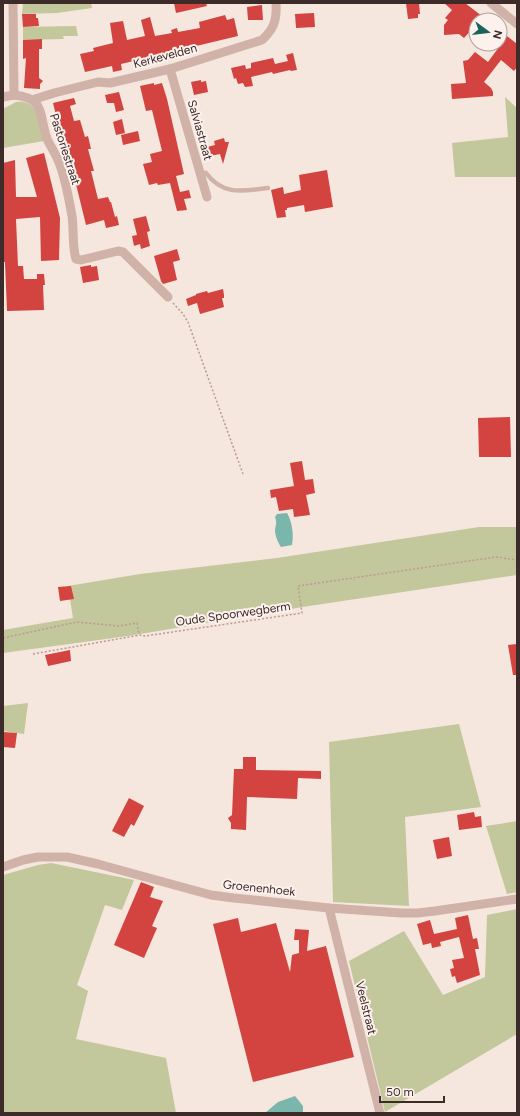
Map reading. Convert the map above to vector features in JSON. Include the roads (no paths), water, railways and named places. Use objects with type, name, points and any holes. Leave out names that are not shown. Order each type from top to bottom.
[{"type":"street","points":[[13,3],[14,95]]},
{"type":"street","name":"Kerkevelden","points":[[32,100],[98,82],[110,82],[170,69],[262,40],[270,33],[274,24],[277,10],[276,3]]},
{"type":"street","points":[[491,3],[517,24]]},
{"type":"street","name":"Salviastraat","points":[[170,69],[207,197]]},
{"type":"street","points":[[3,97],[14,95],[32,100]]},
{"type":"street","name":"Pastoriestraat","points":[[32,100],[39,108],[48,140],[58,160],[72,218],[76,259],[81,260],[118,251],[123,252],[168,297]]},
{"type":"street","name":"Groenenhoek","points":[[3,867],[23,860],[38,857],[67,857],[93,862],[211,895],[329,908],[418,913],[517,900]]},
{"type":"street","name":"Veelstraat","points":[[329,908],[380,1113]]},
{"type":"lane","points":[[199,172],[206,173],[214,183],[226,189],[238,191],[268,188]]},
{"type":"water","points":[[287,513],[292,528],[292,545],[281,547],[275,530],[275,517],[277,514]]},
{"type":"water","points":[[295,1096],[303,1106],[303,1113],[265,1113],[278,1102]]}]
